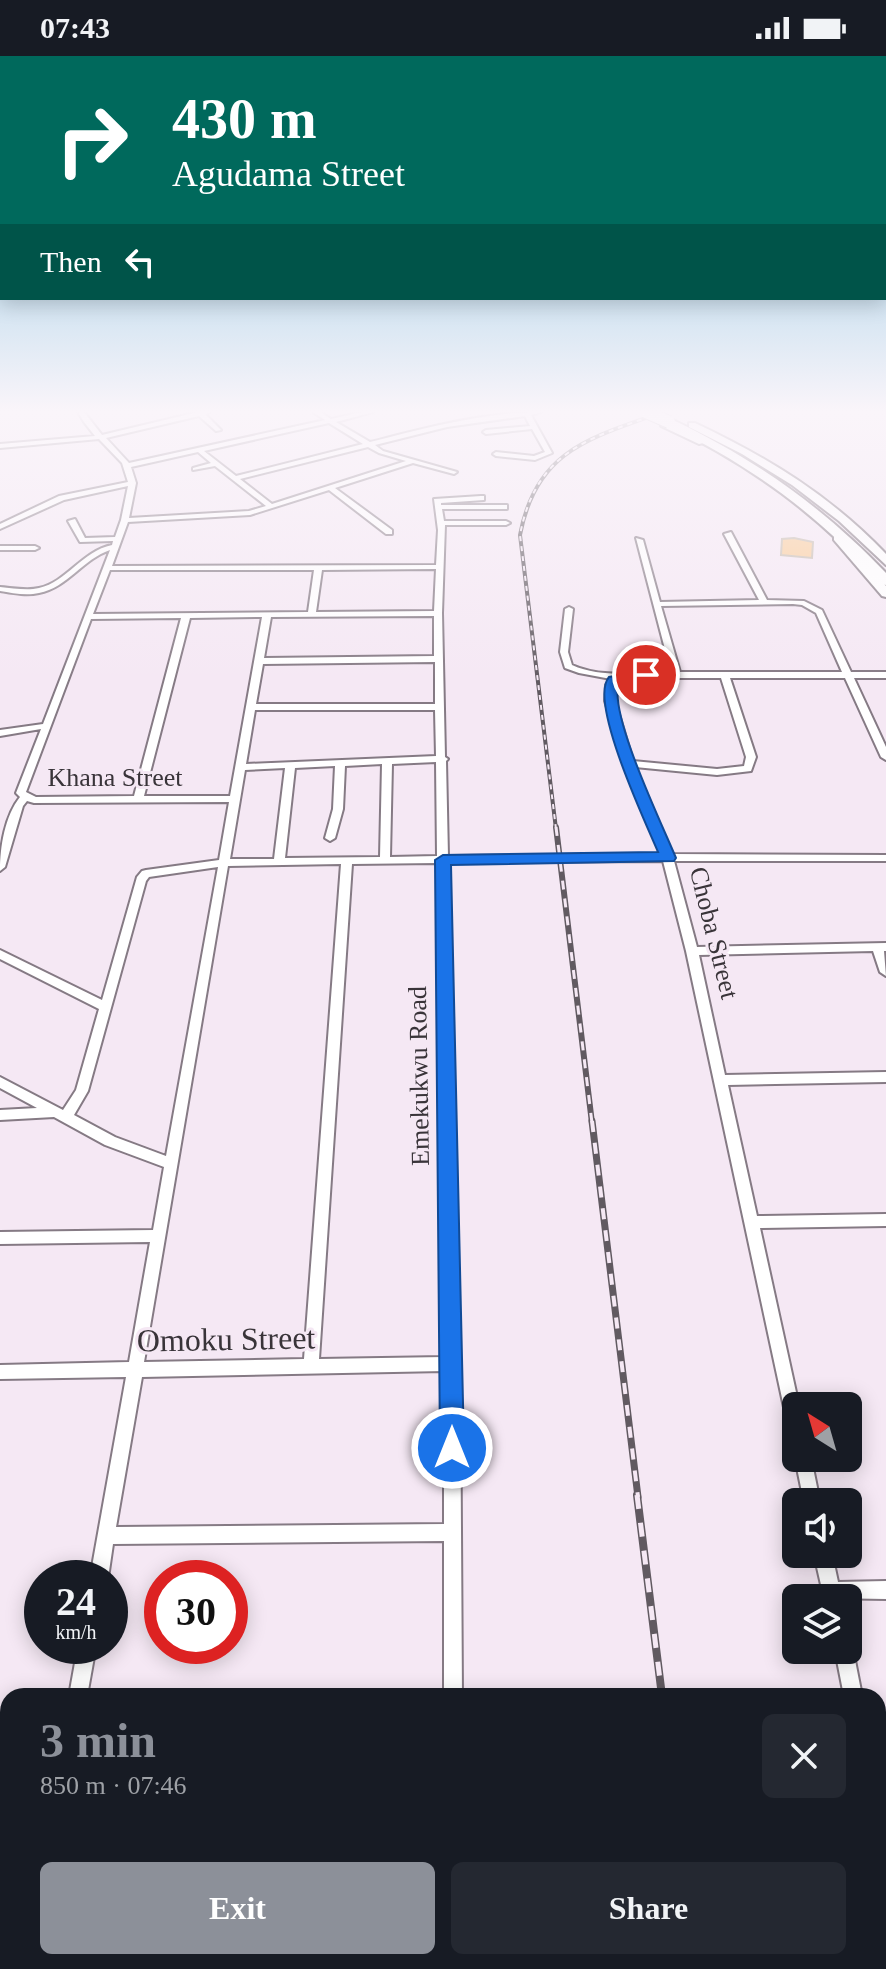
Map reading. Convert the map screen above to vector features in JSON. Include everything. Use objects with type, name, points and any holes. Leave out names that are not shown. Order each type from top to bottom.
[{"type":"highway","points":[[808,501],[840,526],[886,570]]},
{"type":"highway","points":[[840,526],[886,581]]},
{"type":"main road","points":[[797,501],[832,532],[886,593]]},
{"type":"main road","points":[[824,501],[886,561]]},
{"type":"street","points":[[0,527],[55,501]]},
{"type":"street","name":"Khana Street","points":[[129,501],[125,520],[21,793],[25,797],[234,799]]},
{"type":"street","points":[[265,501],[272,507]]},
{"type":"street","points":[[125,520],[238,514],[289,501]]},
{"type":"street","points":[[348,501],[389,532]]},
{"type":"street","points":[[437,501],[438,507],[504,507]]},
{"type":"street","name":"Emekukwu Road","points":[[438,507],[441,523],[438,613],[452,1364],[453,1688]]},
{"type":"street","points":[[72,521],[83,540],[116,543]]},
{"type":"street","points":[[441,523],[506,523]]},
{"type":"street","points":[[728,534],[764,602]]},
{"type":"street","points":[[639,540],[676,675]]},
{"type":"street","points":[[0,589],[41,591],[76,571],[99,550],[116,543]]},
{"type":"street","points":[[0,548],[35,548]]},
{"type":"street","points":[[312,614],[318,567]]},
{"type":"street","points":[[107,568],[439,567]]},
{"type":"street","points":[[658,604],[804,603],[819,612],[886,757]]},
{"type":"street","points":[[569,609],[564,652],[568,666],[578,671],[603,673],[617,678],[886,675]]},
{"type":"street","points":[[87,617],[438,613]]},
{"type":"street","points":[[102,1560],[267,614]]},
{"type":"street","points":[[138,799],[186,616]]},
{"type":"street","points":[[259,661],[439,659]]},
{"type":"street","points":[[629,764],[717,772],[748,769],[751,757],[725,675]]},
{"type":"street","name":"Choba Street","points":[[617,678],[610,685],[610,701],[629,764],[668,858],[722,1080],[789,1392]]},
{"type":"street","points":[[251,707],[441,707]]},
{"type":"street","points":[[0,733],[45,726]]},
{"type":"street","points":[[240,767],[443,759]]},
{"type":"street","points":[[385,861],[387,761]]},
{"type":"street","points":[[330,838],[338,809],[340,763]]},
{"type":"street","points":[[279,862],[290,765]]},
{"type":"street","points":[[0,867],[18,806],[25,797]]},
{"type":"street","points":[[0,1115],[59,1115],[82,1091],[142,877],[161,870],[223,863],[279,862],[886,858]]},
{"type":"street","points":[[311,1366],[347,861]]},
{"type":"street","points":[[692,951],[881,947],[886,972]]},
{"type":"street","points":[[0,954],[106,1007]]},
{"type":"street","points":[[722,1080],[886,1077]]},
{"type":"street","points":[[0,1082],[110,1141],[171,1164]]},
{"type":"street","points":[[753,1222],[886,1220]]},
{"type":"street","points":[[0,1238],[158,1236]]},
{"type":"street","name":"Omoku Street","points":[[0,1372],[452,1364]]},
{"type":"street","points":[[106,1536],[452,1532]]},
{"type":"street","points":[[862,1592],[886,1590]]},
{"type":"street","points":[[79,1688],[84,1664]]},
{"type":"street","points":[[847,1664],[851,1688]]},
{"type":"building","points":[[782,539],[813,542],[812,558],[781,555]]},
{"type":"railway","points":[[530,501],[520,535],[556,829]]},
{"type":"railway","points":[[556,827],[592,1123]]},
{"type":"railway","points":[[592,1121],[638,1497]]},
{"type":"railway","points":[[637,1495],[661,1688]]},
{"type":"route","points":[[452,1448],[443,860],[668,858],[630,767],[610,701],[610,685],[614,679],[646,675]]}]
